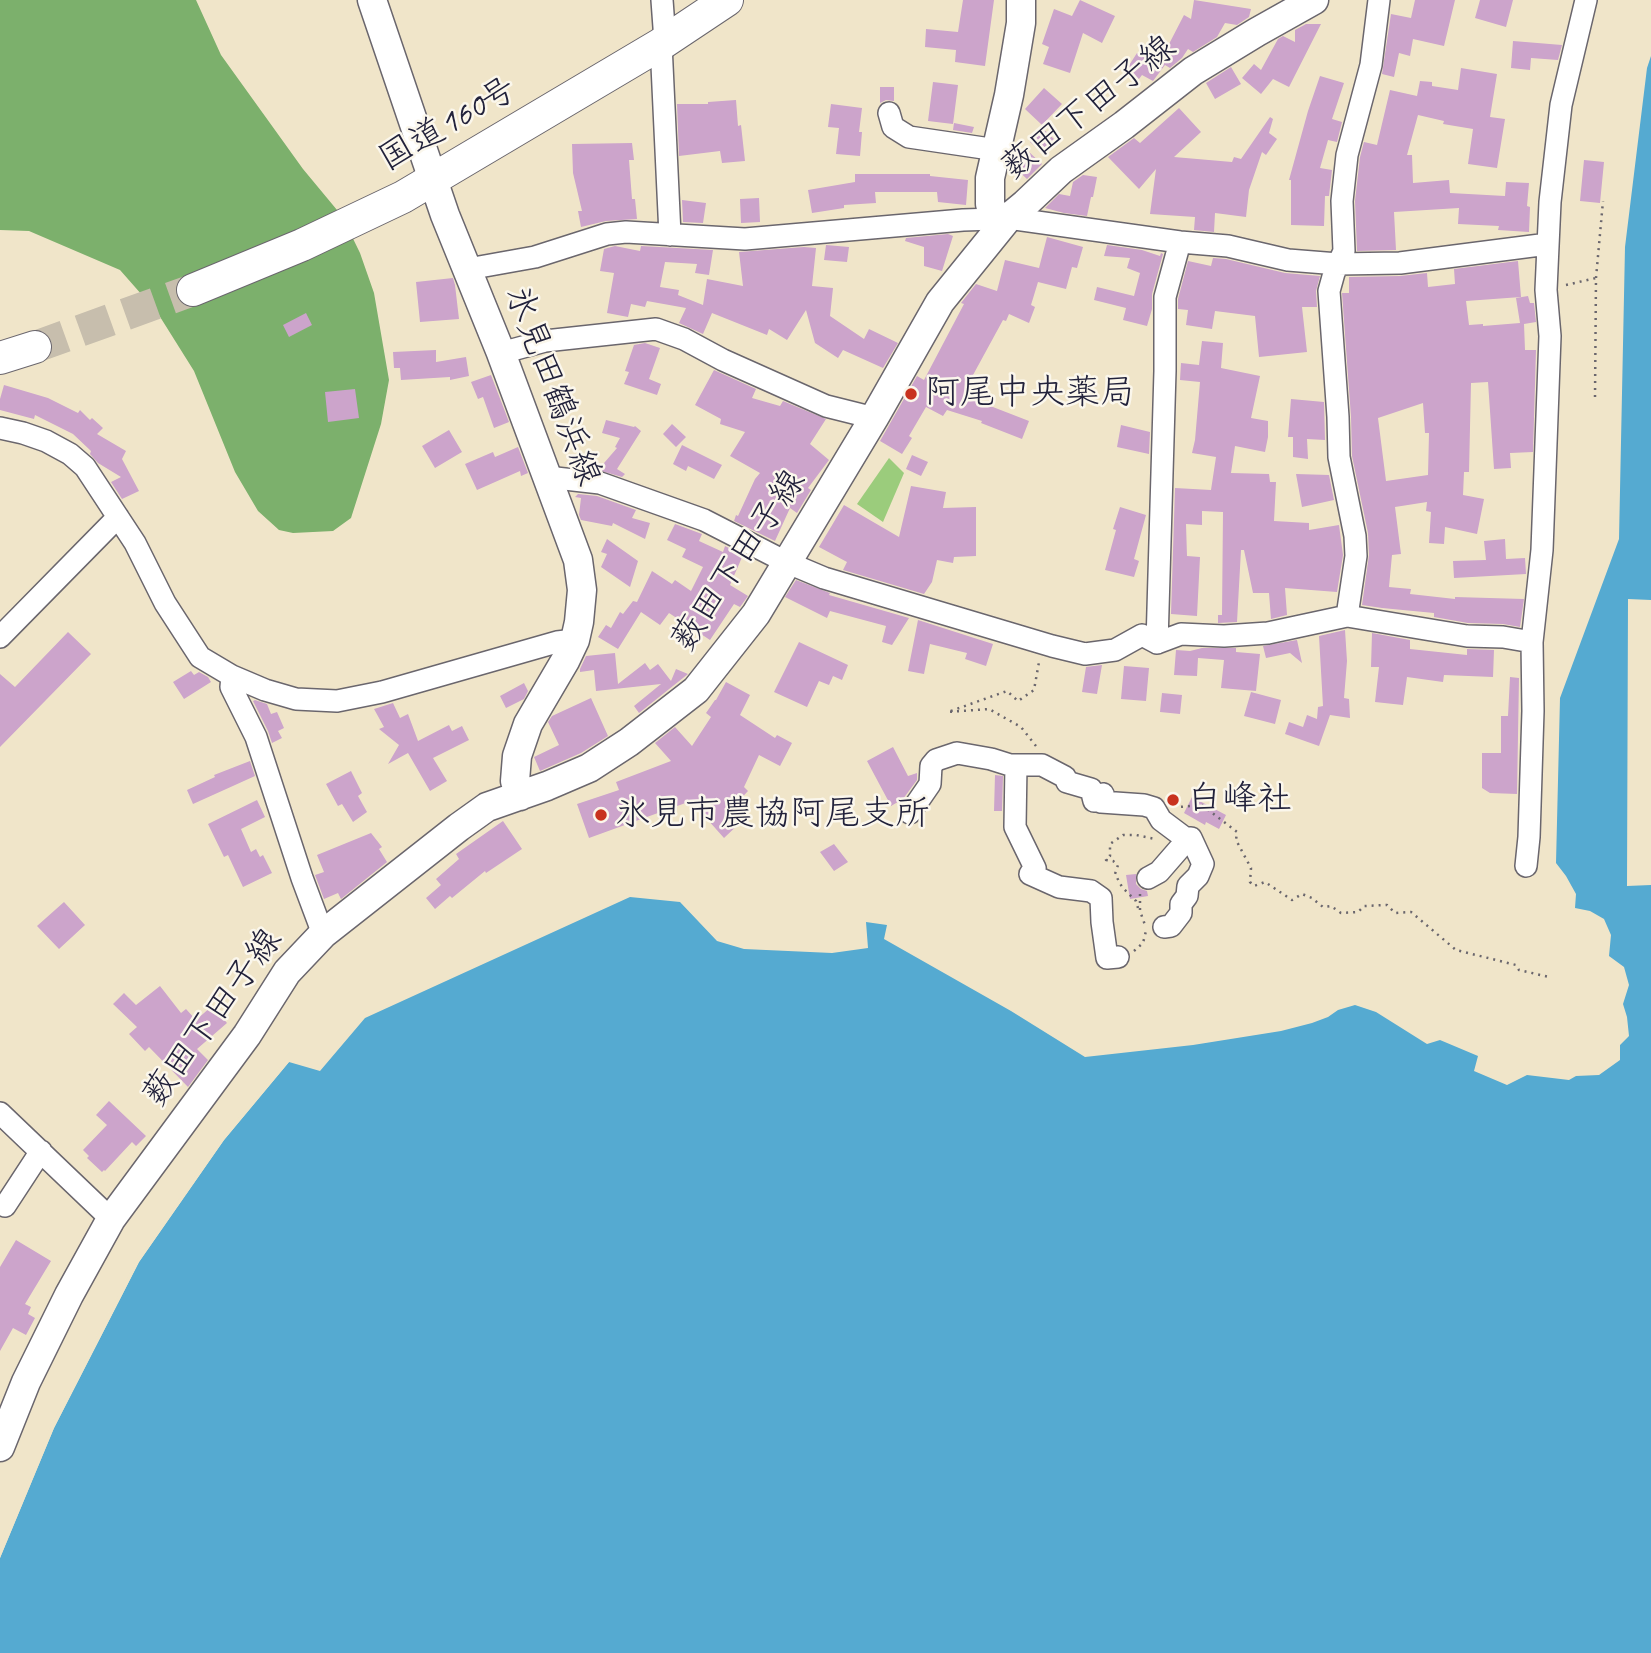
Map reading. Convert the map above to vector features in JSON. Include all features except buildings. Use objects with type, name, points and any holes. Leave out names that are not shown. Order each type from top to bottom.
[{"type":"highway","name":"国道160号","points":[[193,290],[302,245],[403,197],[663,43],[727,0]]},
{"type":"highway","points":[[0,358],[35,347]]},
{"type":"main road","name":"氷見田鶴浜線","points":[[372,0],[433,180],[578,560],[582,590],[575,640],[528,724],[517,756],[515,781],[520,796]]},
{"type":"main road","points":[[1001,218],[990,204],[990,178],[1009,95],[1021,23],[1021,0]]},
{"type":"main road","name":"薮田下田子線","points":[[1,1439],[69,1295],[111,1219],[247,1035],[287,972],[323,934],[487,807],[589,768],[629,742],[696,690],[756,614],[940,302],[1001,218],[1025,204],[1061,170],[1194,71],[1308,1]]},
{"type":"street","points":[[662,0],[670,235]]},
{"type":"street","points":[[1347,616],[1356,556],[1339,457],[1329,291],[1344,251],[1342,201],[1347,155],[1371,65],[1379,0]]},
{"type":"street","points":[[1525,866],[1529,837],[1533,711],[1532,642],[1542,550],[1550,336],[1546,296],[1550,202],[1561,105],[1586,0]]},
{"type":"street","points":[[651,85],[656,172],[667,178]]},
{"type":"street","points":[[889,113],[893,127],[909,137],[997,150]]},
{"type":"street","points":[[468,269],[535,257],[607,234],[626,232],[745,239],[1001,218],[1228,246],[1288,260],[1338,264],[1400,263],[1548,244]]},
{"type":"street","points":[[1157,643],[1165,297],[1180,242]]},
{"type":"street","points":[[501,353],[545,341],[656,329],[684,339],[723,360],[826,406],[874,418]]},
{"type":"street","points":[[0,428],[46,441],[70,454],[85,467],[135,543],[165,603],[200,657],[232,676],[265,690],[296,699],[337,701],[393,689],[556,642],[575,640]]},
{"type":"street","points":[[547,477],[600,483],[704,520],[786,562],[824,578],[1085,654],[1115,650],[1142,635],[1157,643],[1181,634],[1268,634],[1347,616],[1467,636],[1503,637],[1532,642]]},
{"type":"street","points":[[0,637],[118,517]]},
{"type":"street","points":[[232,676],[231,687],[256,737],[323,934]]},
{"type":"street","points":[[910,813],[930,784],[930,766],[936,760],[957,753],[1010,765],[1042,765],[1065,777],[1067,782],[1091,789],[1094,801],[1103,794],[1101,802],[1162,804],[1161,820],[1185,838],[1191,838],[1203,864],[1198,876],[1188,886],[1187,896],[1181,904],[1181,913],[1171,926],[1164,927]]},
{"type":"street","points":[[1016,765],[1014,827],[1035,868],[1030,874],[1059,887],[1091,891],[1101,898],[1107,958],[1118,957]]},
{"type":"street","points":[[1148,878],[1159,872],[1179,849]]},
{"type":"street","points":[[0,1113],[111,1219]]},
{"type":"street","points":[[5,1206],[41,1151]]},
{"type":"path","points":[[1595,397],[1597,278],[1602,201]]},
{"type":"path","points":[[1546,296],[1557,288],[1597,278]]},
{"type":"path","points":[[1044,752],[1033,744],[1021,727],[989,709],[948,712],[1007,691],[1018,701],[1034,690],[1040,659],[1052,646]]},
{"type":"path","points":[[1140,911],[1136,901],[1122,887],[1115,874],[1118,865],[1107,860],[1111,844],[1123,835],[1150,839],[1163,837],[1164,828],[1160,823],[1162,804],[1179,807],[1202,804],[1237,832],[1236,840],[1251,869],[1250,882],[1254,886],[1265,882],[1292,900],[1302,894],[1323,907],[1331,906],[1341,914],[1358,912],[1364,906],[1387,905],[1395,913],[1411,912],[1456,950],[1516,965],[1519,970],[1549,977]]},
{"type":"green space","points":[[0,0],[196,0],[221,55],[303,169],[342,216],[360,253],[374,293],[389,380],[381,424],[351,518],[333,531],[293,533],[279,530],[258,511],[235,472],[194,371],[157,312],[120,270],[29,231],[0,230]]},
{"type":"green space","points":[[889,458],[904,473],[883,522],[857,504]]},
{"type":"water","points":[[1651,56],[1651,1653],[0,1653],[0,1558],[54,1428],[139,1262],[224,1140],[289,1062],[320,1071],[365,1018],[630,897],[680,902],[717,941],[744,949],[832,953],[868,948],[866,922],[887,925],[884,939],[1011,1011],[1085,1057],[1193,1045],[1281,1031],[1312,1023],[1355,1005],[1376,1012],[1427,1044],[1440,1040],[1478,1056],[1474,1071],[1507,1085],[1527,1075],[1569,1080],[1576,1076],[1599,1075],[1620,1060],[1620,1045],[1629,1036],[1623,1004],[1629,985],[1624,967],[1609,956],[1611,935],[1604,919],[1590,911],[1575,908],[1576,894],[1556,863],[1560,698],[1619,539],[1625,247],[1647,68]]},
{"type":"pier","points":[[1628,599],[1651,600],[1651,885],[1627,886]]},
{"type":"pier","points":[[286,1059],[289,1062],[224,1140],[139,1262],[54,1428],[0,1558],[0,1548],[50,1426],[136,1260],[221,1138]]},
{"type":"tunnel","points":[[35,347],[193,290]]},
{"type":"place","name":"阿尾中央薬局","points":[[911,394]]},
{"type":"place","name":"白峰社","points":[[1173,800]]},
{"type":"place","name":"氷見市農協阿尾支所","points":[[601,815]]}]
